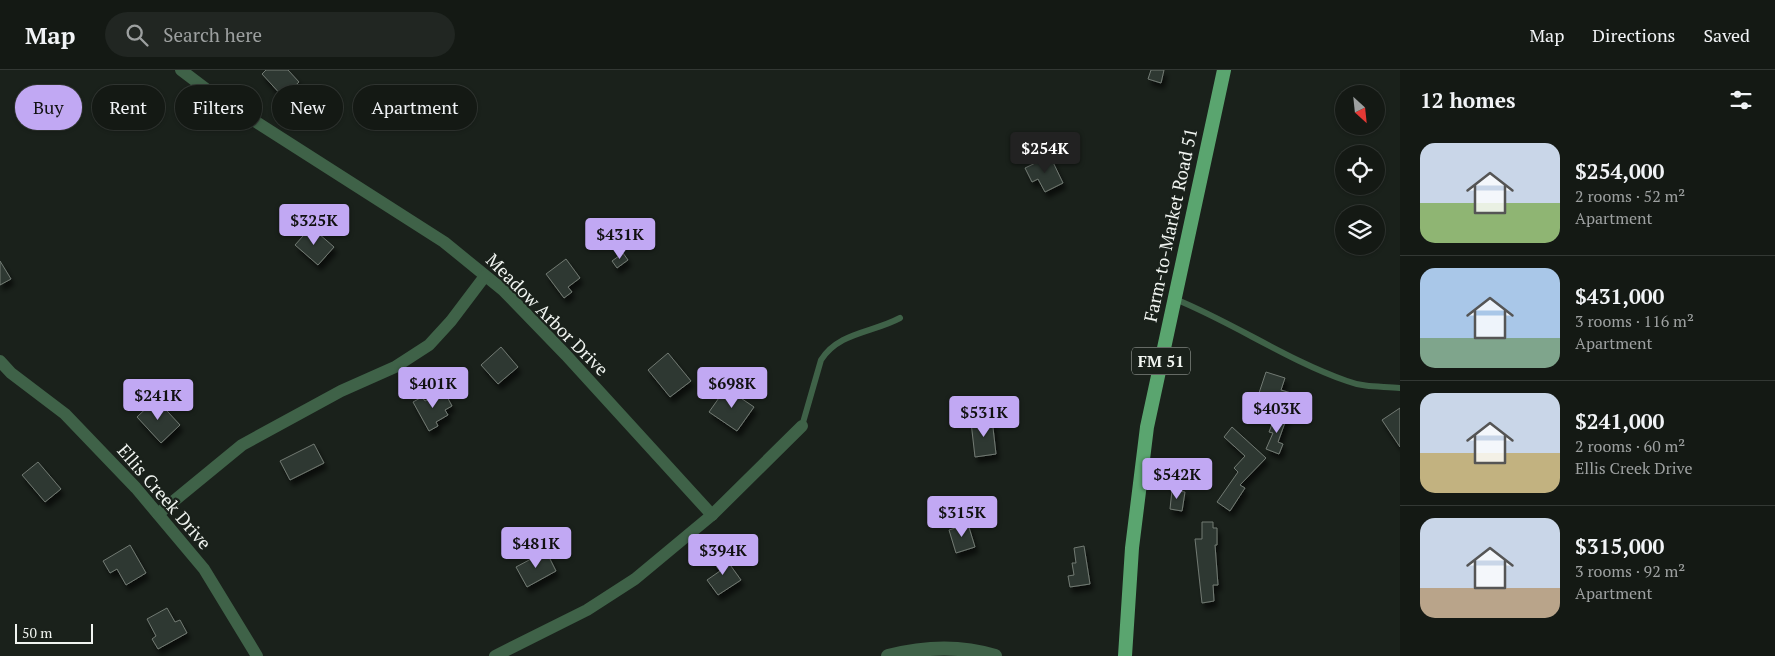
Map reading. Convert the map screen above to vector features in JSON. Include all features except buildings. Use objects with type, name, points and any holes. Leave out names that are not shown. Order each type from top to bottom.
[{"type":"main road","name":"Farm-to-Market Road 51","points":[[1125,656],[1132,548],[1147,427],[1224,70]]},
{"type":"street","name":"Meadow Arbor Drive","points":[[181,70],[214,95],[444,242],[503,290],[566,355],[712,515]]},
{"type":"street","points":[[158,514],[242,445],[341,391],[395,367],[429,345],[451,321],[485,276]]},
{"type":"street","name":"Ellis Creek Drive","points":[[0,361],[11,373],[65,414],[136,488],[204,569],[257,656]]},
{"type":"street","points":[[495,656],[587,610],[635,579],[712,515],[802,426]]},
{"type":"street","points":[[888,656],[936,648],[963,650],[995,656]]},
{"type":"lane","points":[[1175,299],[1205,311],[1288,355],[1348,382],[1370,387],[1400,388]]},
{"type":"lane","points":[[802,426],[821,360],[827,351],[845,339],[884,326],[900,318]]}]
